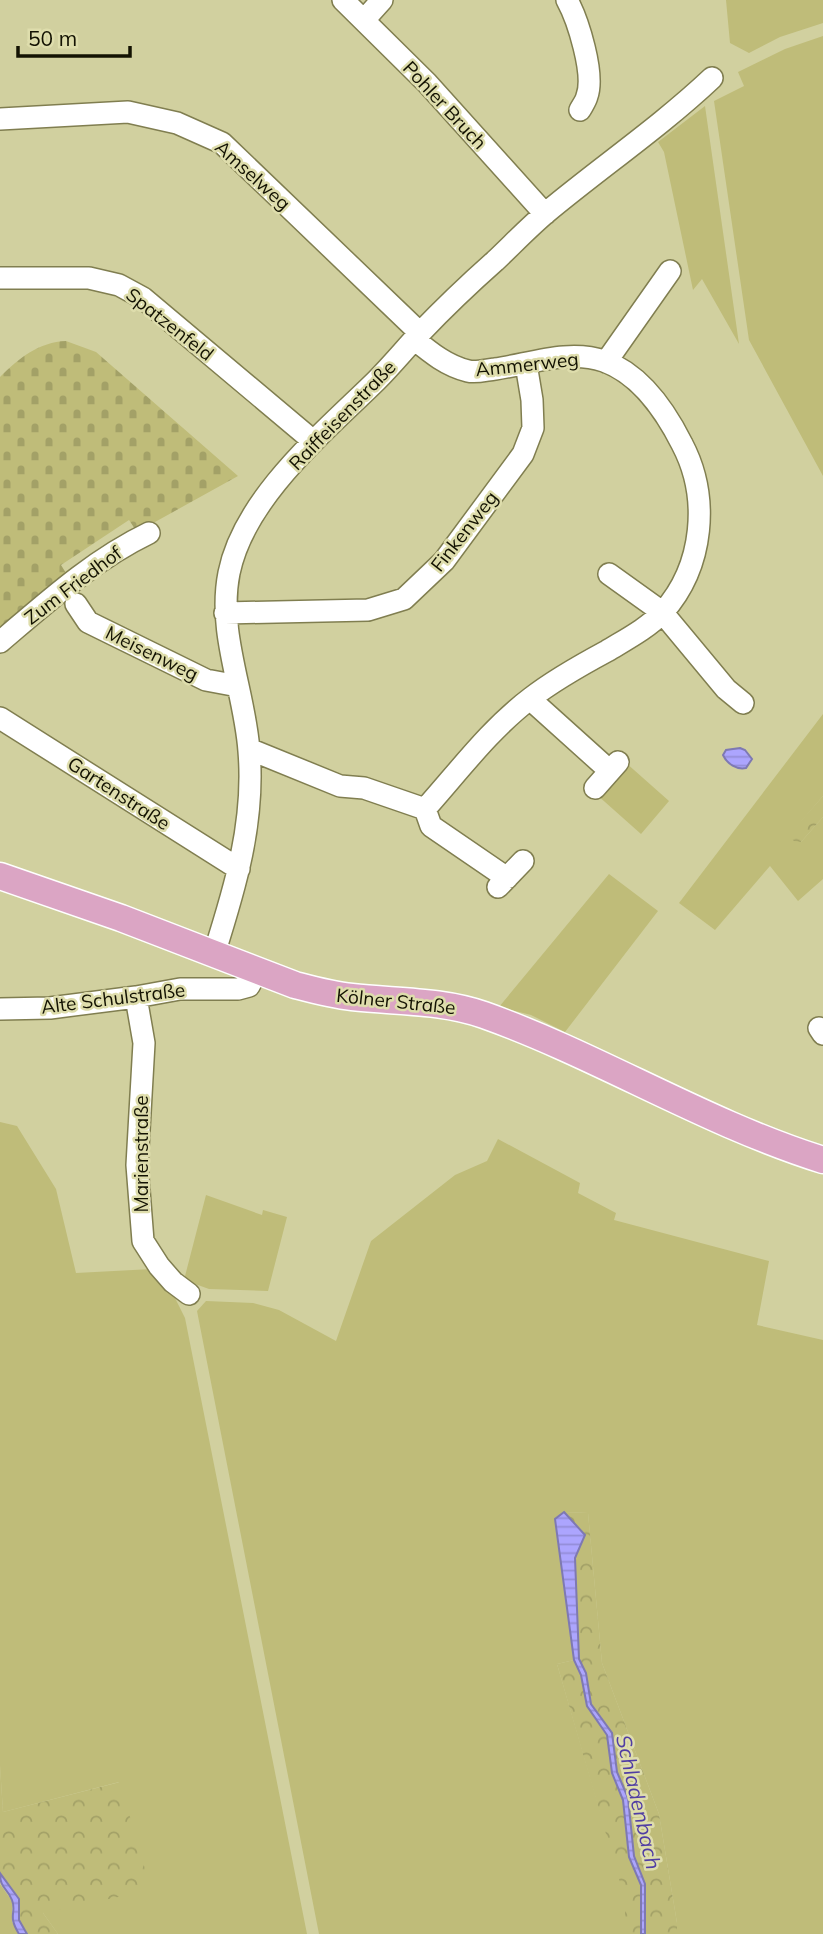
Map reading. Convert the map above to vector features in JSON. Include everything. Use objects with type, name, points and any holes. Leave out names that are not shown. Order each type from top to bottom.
[{"type":"main road","name":"Kölner Straße","points":[[0,876],[322,993],[436,1003],[476,1012],[532,1034],[735,1128],[823,1160]]},
{"type":"street","name":"Pohler Bruch","points":[[343,0],[427,83],[545,214]]},
{"type":"street","points":[[363,20],[382,0]]},
{"type":"street","points":[[567,0],[583,44],[588,75],[588,94],[580,110]]},
{"type":"street","name":"Raiffeisenstraße","points":[[214,954],[239,869],[250,792],[249,749],[225,613],[229,569],[246,526],[264,499],[312,440],[377,380],[417,336],[545,214],[681,108],[712,78]]},
{"type":"street","name":"Amselweg","points":[[0,119],[128,112],[177,123],[222,143],[417,336]]},
{"type":"street","name":"Ammerweg","points":[[606,362],[670,271]]},
{"type":"street","name":"Spatzenfeld","points":[[0,278],[89,278],[119,285],[143,298],[312,440]]},
{"type":"street","name":"Ammerweg","points":[[417,336],[448,364],[472,372],[569,356],[606,362],[625,372],[649,393],[673,426],[689,457],[699,493],[700,525],[696,549],[684,579],[662,612],[633,635],[530,699],[499,724],[425,809]]},
{"type":"street","name":"Finkenweg","points":[[225,613],[368,610],[404,599],[444,561],[523,454],[533,428],[526,364]]},
{"type":"street","name":"Zum Friedhof","points":[[0,642],[72,581],[119,549],[149,533]]},
{"type":"street","points":[[609,574],[662,612],[719,682],[743,703]]},
{"type":"street","name":"Meisenweg","points":[[76,604],[88,622],[206,680],[238,686]]},
{"type":"street","points":[[530,699],[615,766],[595,788]]},
{"type":"street","name":"Gartenstraße","points":[[0,718],[91,773],[171,828],[239,869]]},
{"type":"street","points":[[249,749],[340,786],[364,788],[425,809],[431,826],[502,882],[523,861]]},
{"type":"street","name":"Alte Schulstraße","points":[[0,1009],[50,1008],[180,989],[238,989],[249,986],[258,969]]},
{"type":"street","name":"Marienstraße","points":[[136,997],[144,1043],[137,1165],[143,1241],[159,1266],[173,1282],[189,1294]]},
{"type":"green space","points":[[726,0],[823,0],[823,23],[780,37],[749,53],[730,43]]},
{"type":"green space","points":[[823,36],[823,476],[749,340],[714,101],[744,86],[738,72],[785,49]]},
{"type":"green space","points":[[705,106],[739,344],[702,279],[693,290],[664,152],[658,142]]},
{"type":"green space","points":[[66,341],[96,352],[238,476],[137,532],[129,520],[61,565],[69,578],[0,634],[0,377],[30,352],[47,344]]},
{"type":"green space","points":[[823,714],[823,796],[793,831],[801,842],[823,817],[823,879],[798,901],[770,866],[715,930],[679,903]]},
{"type":"green space","points":[[625,762],[669,801],[641,834],[596,794]]},
{"type":"green space","points":[[823,796],[823,817],[801,842],[794,841],[791,838],[792,831]]},
{"type":"green space","points":[[609,874],[658,911],[565,1032],[531,1015],[499,1007]]},
{"type":"green space","points":[[0,1122],[17,1126],[56,1189],[76,1273],[152,1269],[175,1298],[185,1318],[307,1934],[58,1934],[43,1913],[119,1782],[3,1812],[0,1766]]},
{"type":"green space","points":[[498,1139],[580,1183],[578,1193],[616,1213],[614,1220],[769,1261],[757,1325],[823,1340],[823,1934],[677,1934],[659,1814],[602,1663],[588,1513],[564,1512],[555,1519],[574,1660],[557,1664],[626,1900],[625,1934],[319,1934],[197,1311],[206,1301],[253,1303],[279,1310],[336,1341],[371,1241],[455,1175],[487,1161]]},
{"type":"green space","points":[[206,1195],[262,1215],[263,1210],[287,1217],[268,1291],[209,1289],[184,1280]]},
{"type":"green space","points":[[564,1512],[588,1513],[602,1663],[659,1814],[677,1934],[645,1934],[645,1884],[634,1856],[628,1798],[617,1772],[612,1733],[591,1704],[586,1673],[579,1659],[575,1558],[585,1535]]},
{"type":"green space","points":[[574,1660],[581,1675],[587,1706],[607,1735],[612,1773],[623,1800],[629,1857],[641,1885],[641,1934],[625,1934],[625,1900],[557,1664]]},
{"type":"green space","points":[[0,1766],[3,1812],[120,1782],[151,1890],[43,1913],[58,1934],[27,1934],[19,1920],[19,1898],[0,1873]]},
{"type":"green space","points":[[0,1884],[12,1901],[12,1922],[19,1934],[0,1934]]},
{"type":"shaded area","points":[[740,748],[752,759],[746,768],[733,766],[723,755],[726,750]]},
{"type":"shaded area","points":[[564,1512],[585,1535],[575,1558],[579,1659],[586,1673],[591,1704],[612,1733],[617,1772],[628,1798],[634,1856],[645,1884],[645,1934],[641,1934],[641,1885],[629,1857],[623,1800],[612,1773],[607,1735],[587,1706],[581,1675],[574,1660],[555,1519]]},
{"type":"shaded area","points":[[0,1873],[19,1899],[19,1920],[27,1934],[19,1934],[15,1928],[12,1900],[2,1885]]},
{"type":"water label","name":"Schladenbach","points":[[639,1802]]}]
